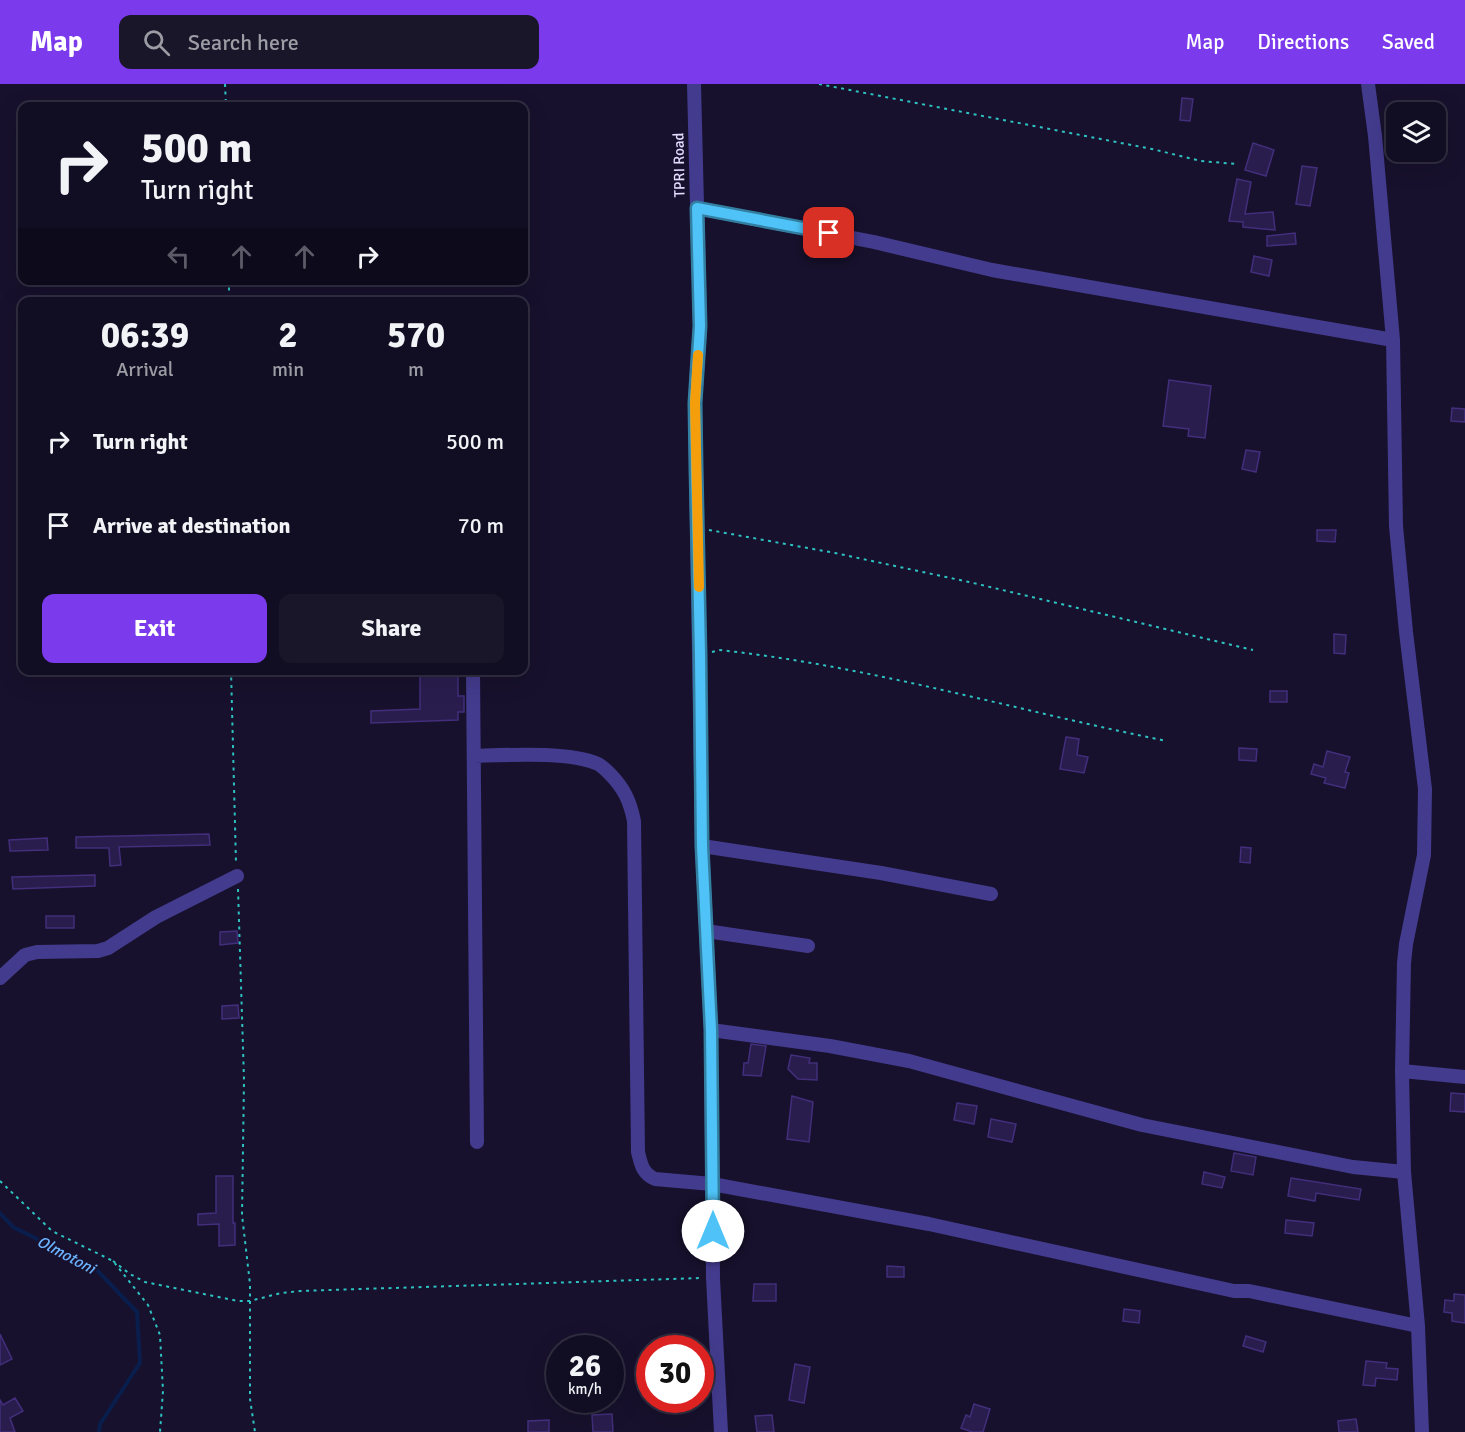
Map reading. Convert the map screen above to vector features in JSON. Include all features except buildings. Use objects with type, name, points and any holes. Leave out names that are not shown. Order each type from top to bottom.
[{"type":"street","name":"TPRI Road","points":[[694,84],[700,326],[695,403],[702,846],[711,1030],[713,1278],[721,1432]]},
{"type":"street","points":[[1368,84],[1375,136],[1393,340],[1396,526],[1425,789],[1424,855],[1404,963],[1402,1071],[1404,1172],[1418,1326],[1422,1432]]},
{"type":"street","points":[[697,208],[863,240],[992,270],[1393,340]]},
{"type":"street","points":[[473,675],[477,1142]]},
{"type":"street","points":[[474,756],[530,755],[581,759],[600,765],[621,785],[630,803],[634,821],[638,1152],[642,1169],[647,1175],[655,1179],[712,1184],[929,1224],[1234,1291],[1249,1290],[1418,1326]]},
{"type":"street","points":[[702,846],[881,873],[991,894]]},
{"type":"street","points":[[0,978],[25,955],[37,952],[98,951],[108,948],[156,917],[237,876]]},
{"type":"street","points":[[706,931],[808,946]]},
{"type":"street","points":[[711,1030],[830,1046],[909,1061],[1142,1125],[1353,1167],[1404,1172]]},
{"type":"street","points":[[1402,1071],[1465,1077]]},
{"type":"path","points":[[225,84],[226,102]]},
{"type":"path","points":[[819,84],[1152,149],[1201,161],[1236,164]]},
{"type":"path","points":[[697,528],[835,553],[969,582],[1253,650]]},
{"type":"path","points":[[700,655],[719,650],[851,669],[1167,741]]},
{"type":"path","points":[[231,675],[244,1080],[242,1215],[250,1301],[250,1399],[255,1432]]},
{"type":"path","points":[[0,1181],[52,1231],[113,1261],[130,1274],[146,1282],[238,1301],[264,1299],[281,1293],[300,1291],[713,1278]]},
{"type":"path","points":[[113,1261],[148,1305],[160,1335],[163,1391],[160,1432]]},
{"type":"waterway","name":"Olmotoni","points":[[0,1213],[13,1227],[95,1268],[137,1312],[140,1363],[100,1424],[99,1432]]},
{"type":"slow traffic","points":[[698,355],[695,403],[699,587]]},
{"type":"route","points":[[713,1231],[711,1030],[702,846],[696,467],[695,403],[700,326],[697,208],[829,233]]}]
